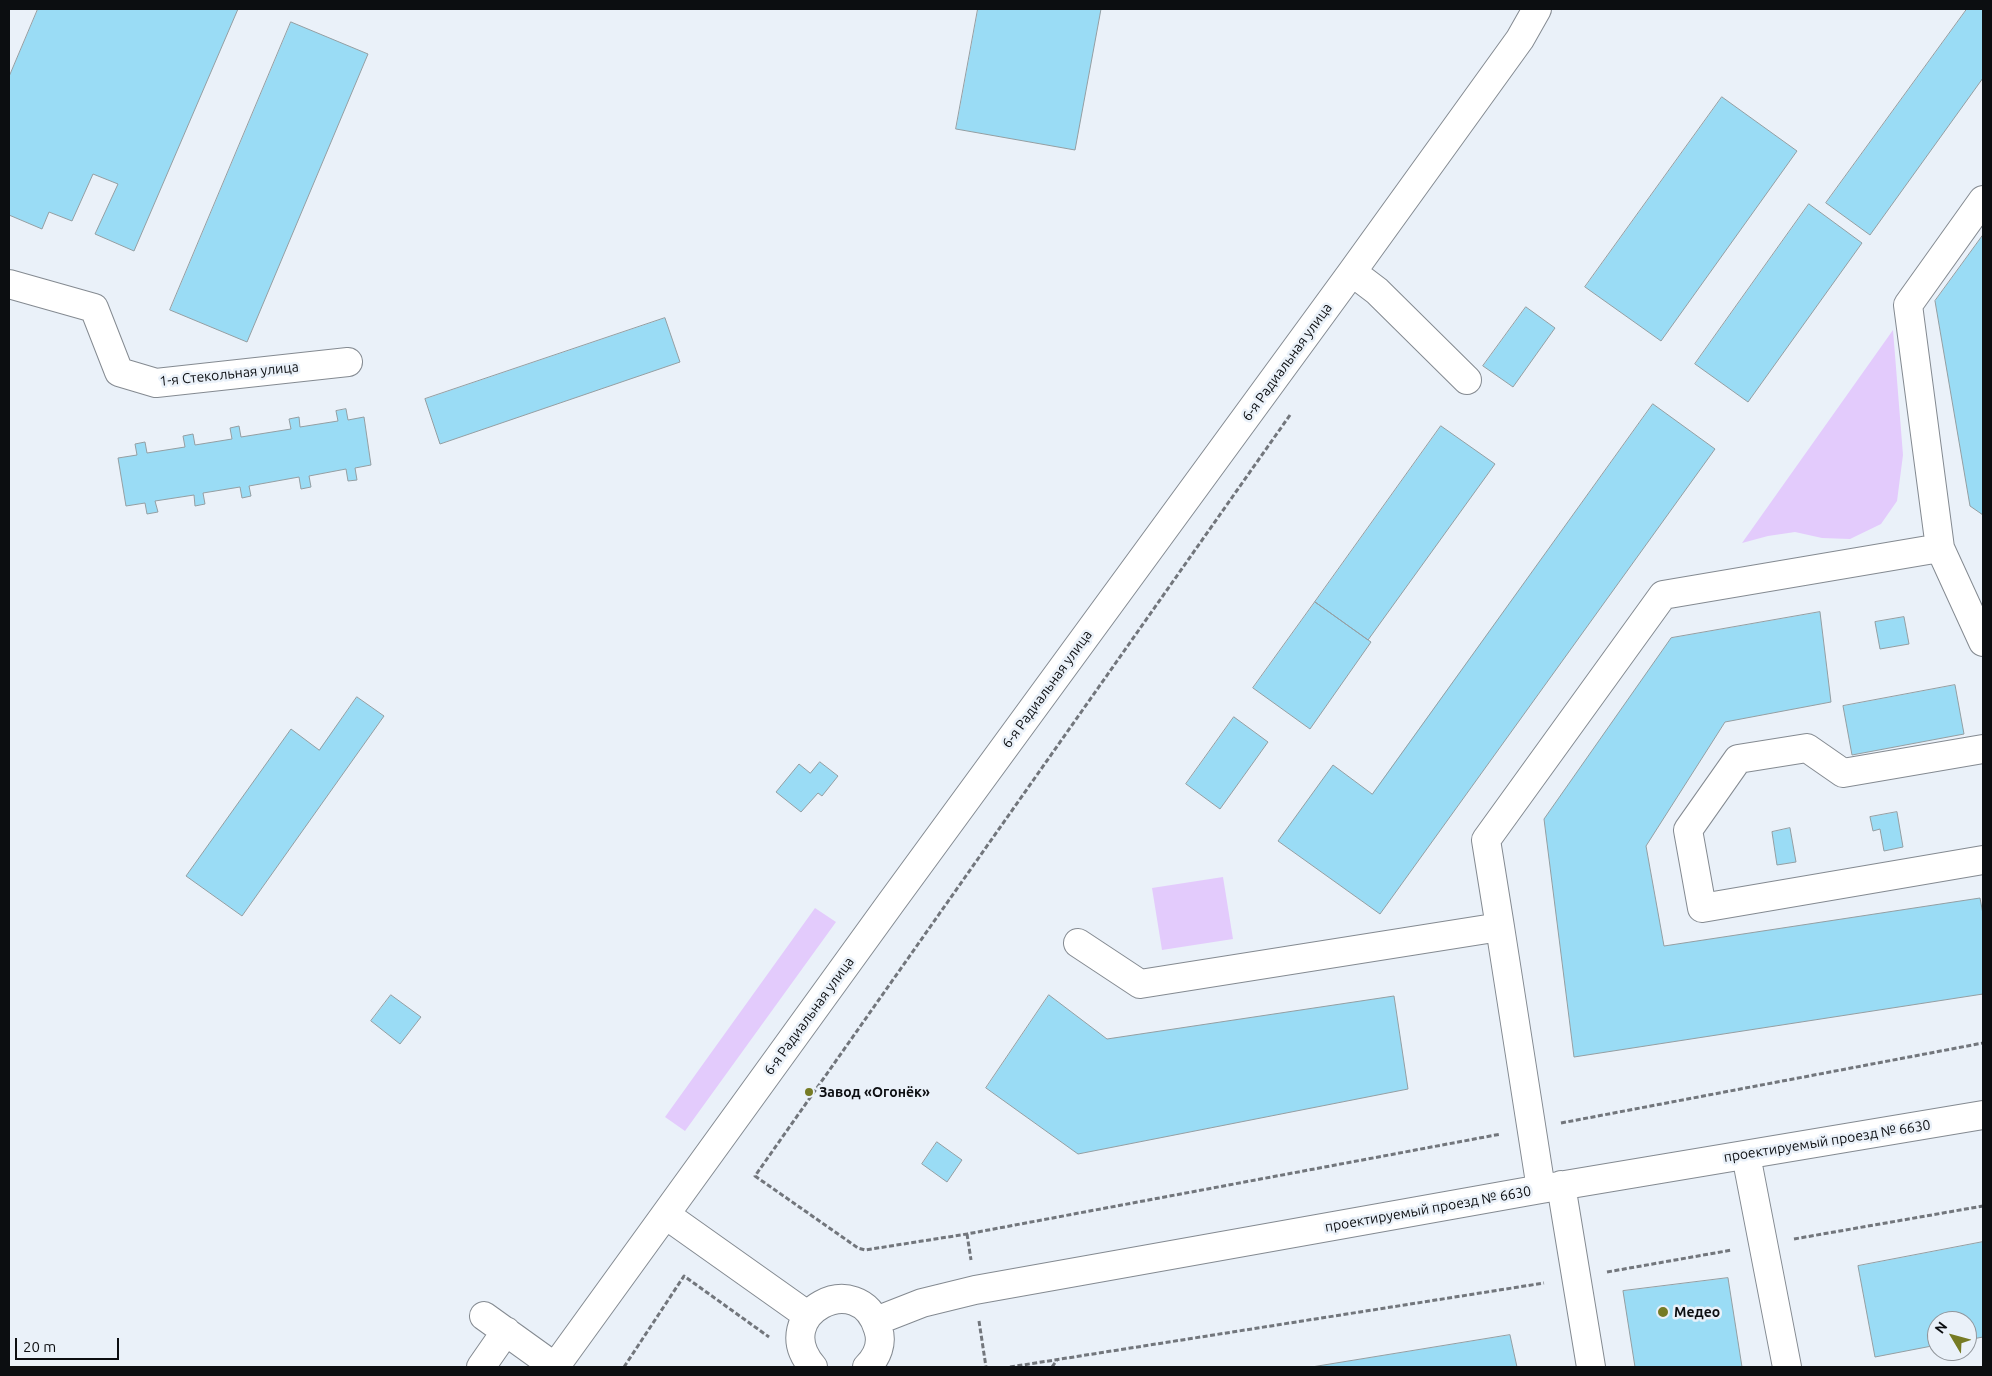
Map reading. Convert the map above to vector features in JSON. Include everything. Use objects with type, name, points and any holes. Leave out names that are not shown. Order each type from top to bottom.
[{"type":"street","name":"6-я Радиальная улица","points":[[555,1367],[890,904],[1352,272],[1520,39],[1537,9]]},
{"type":"street","points":[[1981,631],[1940,548],[1908,305],[1983,200]]},
{"type":"street","points":[[1352,272],[1377,291],[1467,380]]},
{"type":"street","name":"1-я Стекольная улица","points":[[9,284],[94,308],[119,372],[156,383],[348,362]]},
{"type":"street","points":[[1591,1367],[1577,1277],[1551,1187],[1531,1128],[1486,840],[1663,595],[1940,548]]},
{"type":"street","points":[[1983,749],[1843,773],[1807,748],[1738,759],[1688,830],[1702,908],[1983,860]]},
{"type":"street","points":[[1078,944],[1140,984],[1500,927]]},
{"type":"street","name":"проектируемый проезд № 6630","points":[[876,1320],[922,1303],[975,1290],[1551,1187],[1983,1116]]},
{"type":"street","points":[[1746,1155],[1787,1367]]},
{"type":"street","points":[[666,1215],[807,1316]]},
{"type":"street","points":[[813,1367],[804,1355],[801,1342],[802,1328],[807,1316],[817,1306],[829,1300],[843,1298],[856,1302],[868,1309],[876,1320],[880,1334],[879,1347],[873,1360],[867,1367]]},
{"type":"street","points":[[484,1316],[555,1367]]},
{"type":"street","points":[[481,1367],[506,1331]]},
{"type":"path","points":[[1292,412],[755,1176],[858,1248],[865,1250],[977,1232],[1983,1043]]},
{"type":"path","points":[[1010,1367],[1577,1277],[1983,1206]]},
{"type":"path","points":[[624,1367],[684,1276],[771,1339]]},
{"type":"path","points":[[1052,1367],[1057,1360]]},
{"type":"shaded area","points":[[1893,330],[1903,455],[1897,501],[1881,524],[1850,539],[1822,538],[1795,532],[1768,536],[1742,543]]},
{"type":"shaded area","points":[[1223,877],[1233,939],[1162,950],[1152,888]]},
{"type":"shaded area","points":[[815,908],[836,922],[685,1131],[665,1117]]},
{"type":"building","points":[[38,9],[238,9],[134,251],[95,234],[118,184],[93,174],[72,221],[49,212],[42,229],[9,215],[9,77]]},
{"type":"building","points":[[978,9],[1101,9],[1075,150],[956,129]]},
{"type":"building","points":[[1967,9],[1983,9],[1983,78],[1870,235],[1826,203]]},
{"type":"building","points":[[291,22],[368,54],[247,342],[170,310]]},
{"type":"building","points":[[1722,97],[1797,151],[1661,341],[1585,287]]},
{"type":"building","points":[[1809,204],[1862,243],[1748,402],[1695,364]]},
{"type":"building","points":[[1983,235],[1983,515],[1970,506],[1935,301]]},
{"type":"building","points":[[1526,307],[1555,328],[1513,387],[1483,366]]},
{"type":"building","points":[[665,318],[680,362],[440,444],[425,399]]},
{"type":"building","points":[[1653,404],[1715,449],[1380,914],[1278,841],[1333,765],[1372,794]]},
{"type":"building","points":[[346,409],[348,420],[364,417],[371,465],[355,468],[357,480],[348,481],[346,469],[309,476],[311,487],[301,489],[299,477],[249,486],[251,496],[242,498],[240,487],[203,493],[205,504],[195,506],[194,495],[155,501],[158,512],[147,514],[145,503],[126,506],[118,458],[137,455],[135,444],[145,442],[147,453],[185,447],[183,436],[193,434],[195,445],[232,439],[230,428],[239,426],[241,437],[291,429],[289,419],[299,417],[300,427],[338,421],[336,411]]},
{"type":"building","points":[[1441,426],[1495,464],[1368,640],[1315,602]]},
{"type":"building","points":[[1315,602],[1371,642],[1310,729],[1253,688]]},
{"type":"building","points":[[1820,612],[1831,702],[1725,722],[1646,846],[1664,946],[1980,898],[1983,914],[1983,994],[1574,1057],[1544,819],[1671,638]]},
{"type":"building","points":[[1904,617],[1909,644],[1880,649],[1875,622]]},
{"type":"building","points":[[1955,685],[1964,734],[1852,755],[1843,706]]},
{"type":"building","points":[[357,697],[384,716],[242,916],[186,876],[291,729],[319,750]]},
{"type":"building","points":[[1234,717],[1268,742],[1220,809],[1186,784]]},
{"type":"building","points":[[820,762],[838,776],[822,796],[818,793],[801,812],[776,792],[799,764],[810,773]]},
{"type":"building","points":[[1897,812],[1903,847],[1884,851],[1880,829],[1873,831],[1870,817]]},
{"type":"building","points":[[1790,828],[1796,862],[1777,865],[1772,832]]},
{"type":"building","points":[[391,995],[421,1017],[400,1044],[371,1021]]},
{"type":"building","points":[[1049,995],[1107,1039],[1394,996],[1408,1089],[1078,1154],[986,1088]]},
{"type":"building","points":[[937,1142],[962,1160],[947,1182],[922,1164]]},
{"type":"building","points":[[1983,1242],[1983,1337],[1977,1338],[1977,1311],[1927,1311],[1927,1347],[1875,1357],[1858,1266]]},
{"type":"building","points":[[1728,1278],[1742,1367],[1635,1367],[1623,1291]]},
{"type":"building","points":[[1510,1335],[1517,1367],[1312,1367]]},
{"type":"place","name":"Завод «Огонёк»","points":[[809,1092]]},
{"type":"place","name":"Медео","points":[[1663,1312]]}]
